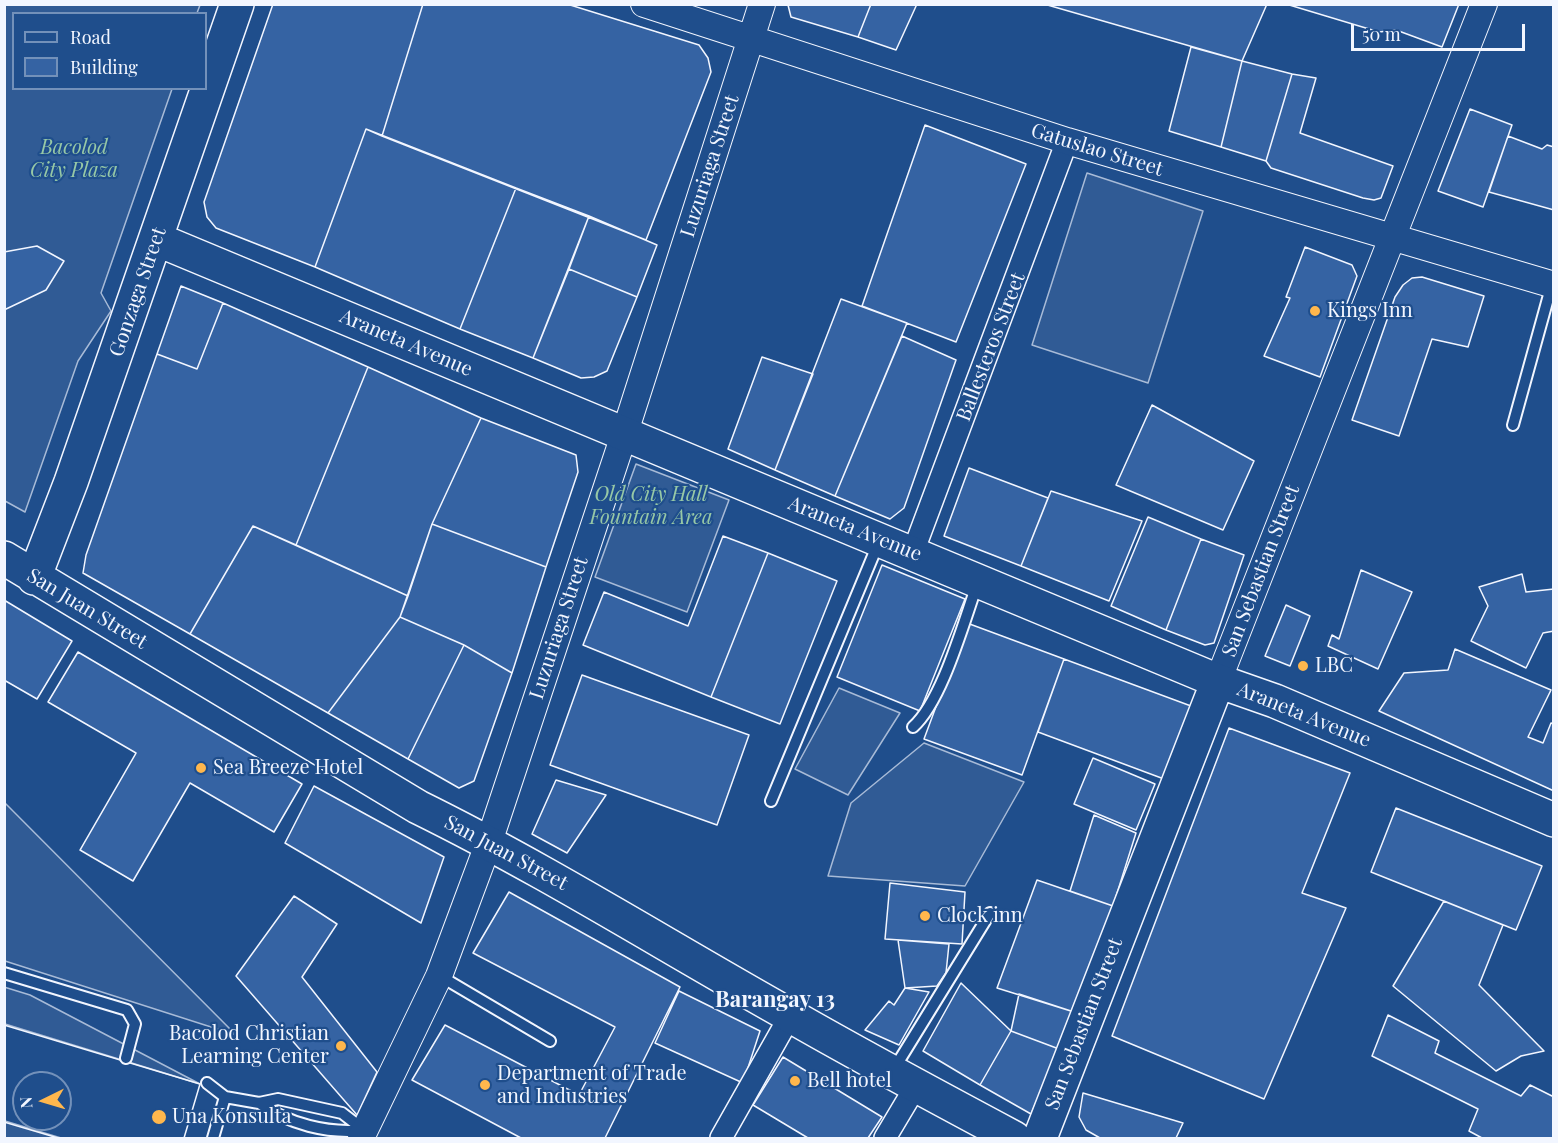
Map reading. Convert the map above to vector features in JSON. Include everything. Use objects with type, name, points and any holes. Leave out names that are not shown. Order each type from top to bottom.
[{"type":"main road","name":"Gonzaga Street","points":[[34,578],[71,482],[237,4]]},
{"type":"main road","name":"Araneta Avenue","points":[[156,239],[625,432],[1218,681],[1275,701],[1554,820]]},
{"type":"main road","name":"San Juan Street","points":[[4,558],[418,807],[489,842],[790,1016],[1014,1138]]},
{"type":"main road","name":"San Sebastian Street","points":[[1040,1138],[1218,681]]},
{"type":"street","name":"Gatuslao Street","points":[[644,4],[750,41],[1067,141],[1553,284]]},
{"type":"street","name":"Luzuriaga Street","points":[[363,1134],[439,976],[489,842],[625,432],[762,4]]},
{"type":"street","name":"San Sebastian Street","points":[[1218,681],[1484,4]]},
{"type":"street","name":"Ballesteros Street","points":[[913,552],[1067,141]]},
{"type":"street","points":[[721,1138],[790,1016]]},
{"type":"street","points":[[885,1138],[904,1079]]},
{"type":"lane","points":[[1513,425],[1553,284]]},
{"type":"lane","points":[[771,801],[880,539]]},
{"type":"lane","points":[[913,727],[923,718],[934,698],[980,580]]},
{"type":"lane","points":[[904,1079],[990,913]]},
{"type":"lane","points":[[4,973],[127,1010],[131,1013],[135,1024],[126,1058]]},
{"type":"lane","points":[[439,976],[550,1041]]},
{"type":"lane","points":[[207,1083],[225,1097],[259,1103],[278,1099],[342,1113],[363,1134]]},
{"type":"lane","points":[[213,1138],[225,1097]]},
{"type":"lane","points":[[259,1103],[277,1116],[337,1133],[363,1134]]},
{"type":"shaded area","name":"Bacolod City Plaza","points":[[5,5],[200,5],[197,12],[12,12],[12,90],[172,90],[101,293],[111,311],[78,361],[25,512],[5,501]]},
{"type":"shaded area","points":[[1087,173],[1203,211],[1148,383],[1032,345]]},
{"type":"shaded area","points":[[636,464],[729,500],[687,612],[595,577]]},
{"type":"shaded area","points":[[839,688],[900,713],[848,795],[795,769]]},
{"type":"shaded area","points":[[924,743],[1024,782],[965,886],[828,876],[851,803]]},
{"type":"shaded area","points":[[5,803],[236,1035],[5,961]]},
{"type":"shaded area","points":[[4,987],[30,995],[200,1084],[5,1024]]},
{"type":"shaded area","points":[[5,1121],[12,1123],[12,1131],[38,1131],[61,1138],[5,1138]]},
{"type":"building","points":[[273,4],[423,4],[382,136],[366,129],[315,267],[216,228],[207,217],[204,202]]},
{"type":"building","points":[[423,4],[567,4],[699,45],[708,58],[711,72],[646,240],[382,136]]},
{"type":"building","points":[[871,4],[917,4],[896,50],[858,37]]},
{"type":"building","points":[[871,4],[858,37],[791,17],[788,5]]},
{"type":"building","points":[[1044,4],[1267,4],[1242,61]]},
{"type":"building","points":[[1286,4],[1459,4],[1442,47],[1396,30],[1379,32]]},
{"type":"building","points":[[1191,47],[1242,61],[1221,147],[1169,131]]},
{"type":"building","points":[[1242,61],[1292,74],[1266,161],[1221,147]]},
{"type":"building","points":[[1292,74],[1316,78],[1300,133],[1393,166],[1381,198],[1374,200],[1363,198],[1271,168],[1266,161]]},
{"type":"building","points":[[1470,109],[1512,125],[1483,207],[1438,191]]},
{"type":"building","points":[[925,125],[1026,164],[956,342],[862,306]]},
{"type":"building","points":[[366,129],[516,188],[460,329],[315,267]]},
{"type":"building","points":[[1508,136],[1542,149],[1547,145],[1554,147],[1554,210],[1489,192]]},
{"type":"building","points":[[516,188],[589,216],[533,358],[460,329]]},
{"type":"building","points":[[589,216],[657,245],[637,297],[569,269]]},
{"type":"building","points":[[37,246],[64,261],[46,290],[4,310],[4,252]]},
{"type":"building","name":"Kings Inn","points":[[1305,247],[1352,265],[1357,276],[1320,377],[1264,356],[1290,298],[1286,297]]},
{"type":"building","points":[[569,269],[637,297],[607,371],[594,377],[581,378],[533,358]]},
{"type":"building","points":[[1422,277],[1484,296],[1468,347],[1432,339],[1399,436],[1352,420],[1395,297],[1403,285],[1412,278]]},
{"type":"building","points":[[181,286],[223,303],[197,369],[157,354]]},
{"type":"building","points":[[841,299],[907,323],[835,496],[775,470]]},
{"type":"building","points":[[223,303],[368,367],[296,545],[253,526],[190,634],[83,573],[86,555],[157,354],[197,369]]},
{"type":"building","points":[[902,336],[956,360],[904,508],[890,519],[835,496]]},
{"type":"building","points":[[762,357],[813,374],[775,470],[728,449]]},
{"type":"building","points":[[368,367],[481,418],[432,524],[408,596],[296,545]]},
{"type":"building","points":[[1152,405],[1254,461],[1223,530],[1116,485]]},
{"type":"building","points":[[481,418],[576,455],[578,472],[546,567],[432,524]]},
{"type":"building","points":[[969,468],[1048,498],[1021,566],[944,536]]},
{"type":"building","points":[[1051,491],[1142,521],[1109,601],[1021,566]]},
{"type":"building","points":[[1148,517],[1201,539],[1166,630],[1111,606]]},
{"type":"building","points":[[432,524],[546,567],[512,673],[464,645],[400,617]]},
{"type":"building","points":[[253,526],[408,596],[400,617],[328,713],[190,634]]},
{"type":"building","points":[[723,536],[768,553],[711,697],[583,645],[604,592],[688,626]]},
{"type":"building","points":[[1201,539],[1244,555],[1214,643],[1205,645],[1166,630]]},
{"type":"building","points":[[768,553],[837,581],[780,724],[711,697]]},
{"type":"building","points":[[882,565],[965,599],[920,711],[837,677]]},
{"type":"building","points":[[1361,570],[1412,592],[1378,669],[1328,646],[1332,635],[1339,639]]},
{"type":"building","points":[[1522,574],[1526,592],[1554,589],[1554,631],[1543,633],[1526,668],[1471,641],[1488,606],[1479,587]]},
{"type":"building","points":[[4,600],[72,641],[37,699],[4,680]]},
{"type":"building","points":[[1286,605],[1310,616],[1290,666],[1265,656]]},
{"type":"building","points":[[400,617],[464,645],[408,759],[328,713]]},
{"type":"building","points":[[967,623],[1064,659],[1022,775],[924,739]]},
{"type":"building","points":[[464,645],[512,673],[474,781],[459,788],[408,759]]},
{"type":"building","points":[[1455,649],[1551,690],[1528,737],[1543,743],[1551,723],[1554,724],[1554,791],[1379,711],[1404,673],[1448,670]]},
{"type":"building","name":"Sea Breeze Hotel","points":[[78,652],[302,784],[274,832],[190,783],[133,881],[80,850],[136,753],[48,702]]},
{"type":"building","points":[[1064,659],[1191,706],[1164,779],[1038,732]]},
{"type":"building","points":[[582,675],[749,735],[717,825],[550,765]]},
{"type":"building","points":[[1229,728],[1350,773],[1302,893],[1346,908],[1264,1099],[1112,1036]]},
{"type":"building","points":[[1093,758],[1155,784],[1136,830],[1074,804]]},
{"type":"building","points":[[556,780],[606,795],[567,853],[532,834]]},
{"type":"building","points":[[314,786],[444,857],[421,923],[285,843]]},
{"type":"building","points":[[1396,808],[1542,866],[1516,930],[1371,872]]},
{"type":"building","points":[[1094,815],[1136,833],[1113,906],[1070,891]]},
{"type":"building","points":[[1037,880],[1113,906],[1074,1012],[997,988]]},
{"type":"building","name":"Clock inn","points":[[890,883],[965,892],[962,944],[885,939]]},
{"type":"building","points":[[509,892],[680,987],[605,1138],[521,1138],[412,1080],[445,1025],[579,1095],[615,1027],[473,953]]},
{"type":"building","points":[[294,896],[337,924],[302,977],[377,1072],[357,1115],[236,976]]},
{"type":"building","points":[[1444,901],[1503,925],[1479,985],[1544,1051],[1521,1056],[1496,1071],[1393,986]]},
{"type":"building","points":[[898,940],[949,944],[946,973],[937,986],[905,988]]},
{"type":"building","points":[[961,983],[1011,1031],[980,1085],[923,1051]]},
{"type":"building","points":[[905,988],[929,992],[899,1045],[865,1030],[889,1001],[894,1005]]},
{"type":"building","points":[[679,991],[760,1031],[743,1083],[655,1043]]},
{"type":"building","points":[[1019,994],[1074,1012],[1059,1049],[1011,1031]]},
{"type":"building","points":[[1388,1015],[1439,1041],[1435,1053],[1521,1096],[1530,1085],[1554,1097],[1554,1138],[1482,1138],[1469,1131],[1478,1109],[1372,1056]]},
{"type":"building","points":[[4,1025],[200,1084],[184,1138],[58,1138],[34,1131],[72,1131],[72,1071],[12,1071],[12,1124],[4,1122]]},
{"type":"building","points":[[4,1025],[200,1084],[184,1138],[58,1138],[34,1131],[72,1131],[72,1071],[12,1071],[12,1124],[4,1122]]},
{"type":"building","points":[[1011,1031],[1059,1049],[1031,1114],[980,1085]]},
{"type":"building","name":"Bell hotel","points":[[783,1057],[882,1117],[868,1138],[808,1138],[753,1105]]},
{"type":"building","points":[[1083,1093],[1183,1123],[1176,1138],[1100,1138],[1086,1130],[1079,1117]]},
{"type":"place","name":"Kings Inn","points":[[1315,311]]},
{"type":"place","name":"LBC","points":[[1303,666]]},
{"type":"place","name":"Sea Breeze Hotel","points":[[201,768]]},
{"type":"place","name":"Clock inn","points":[[925,916]]},
{"type":"place","name":"Bacolod Christian Learning Center","points":[[341,1046]]},
{"type":"place","name":"Bell hotel","points":[[795,1081]]},
{"type":"place","name":"Department of Trade and Industries","points":[[485,1085]]},
{"type":"place","name":"Una Konsulta","points":[[159,1117]]},
{"type":"district","name":"Barangay 13","points":[[775,1000]]},
{"type":"park label","name":"Old City Hall Fountain Area","points":[[651,506]]}]
